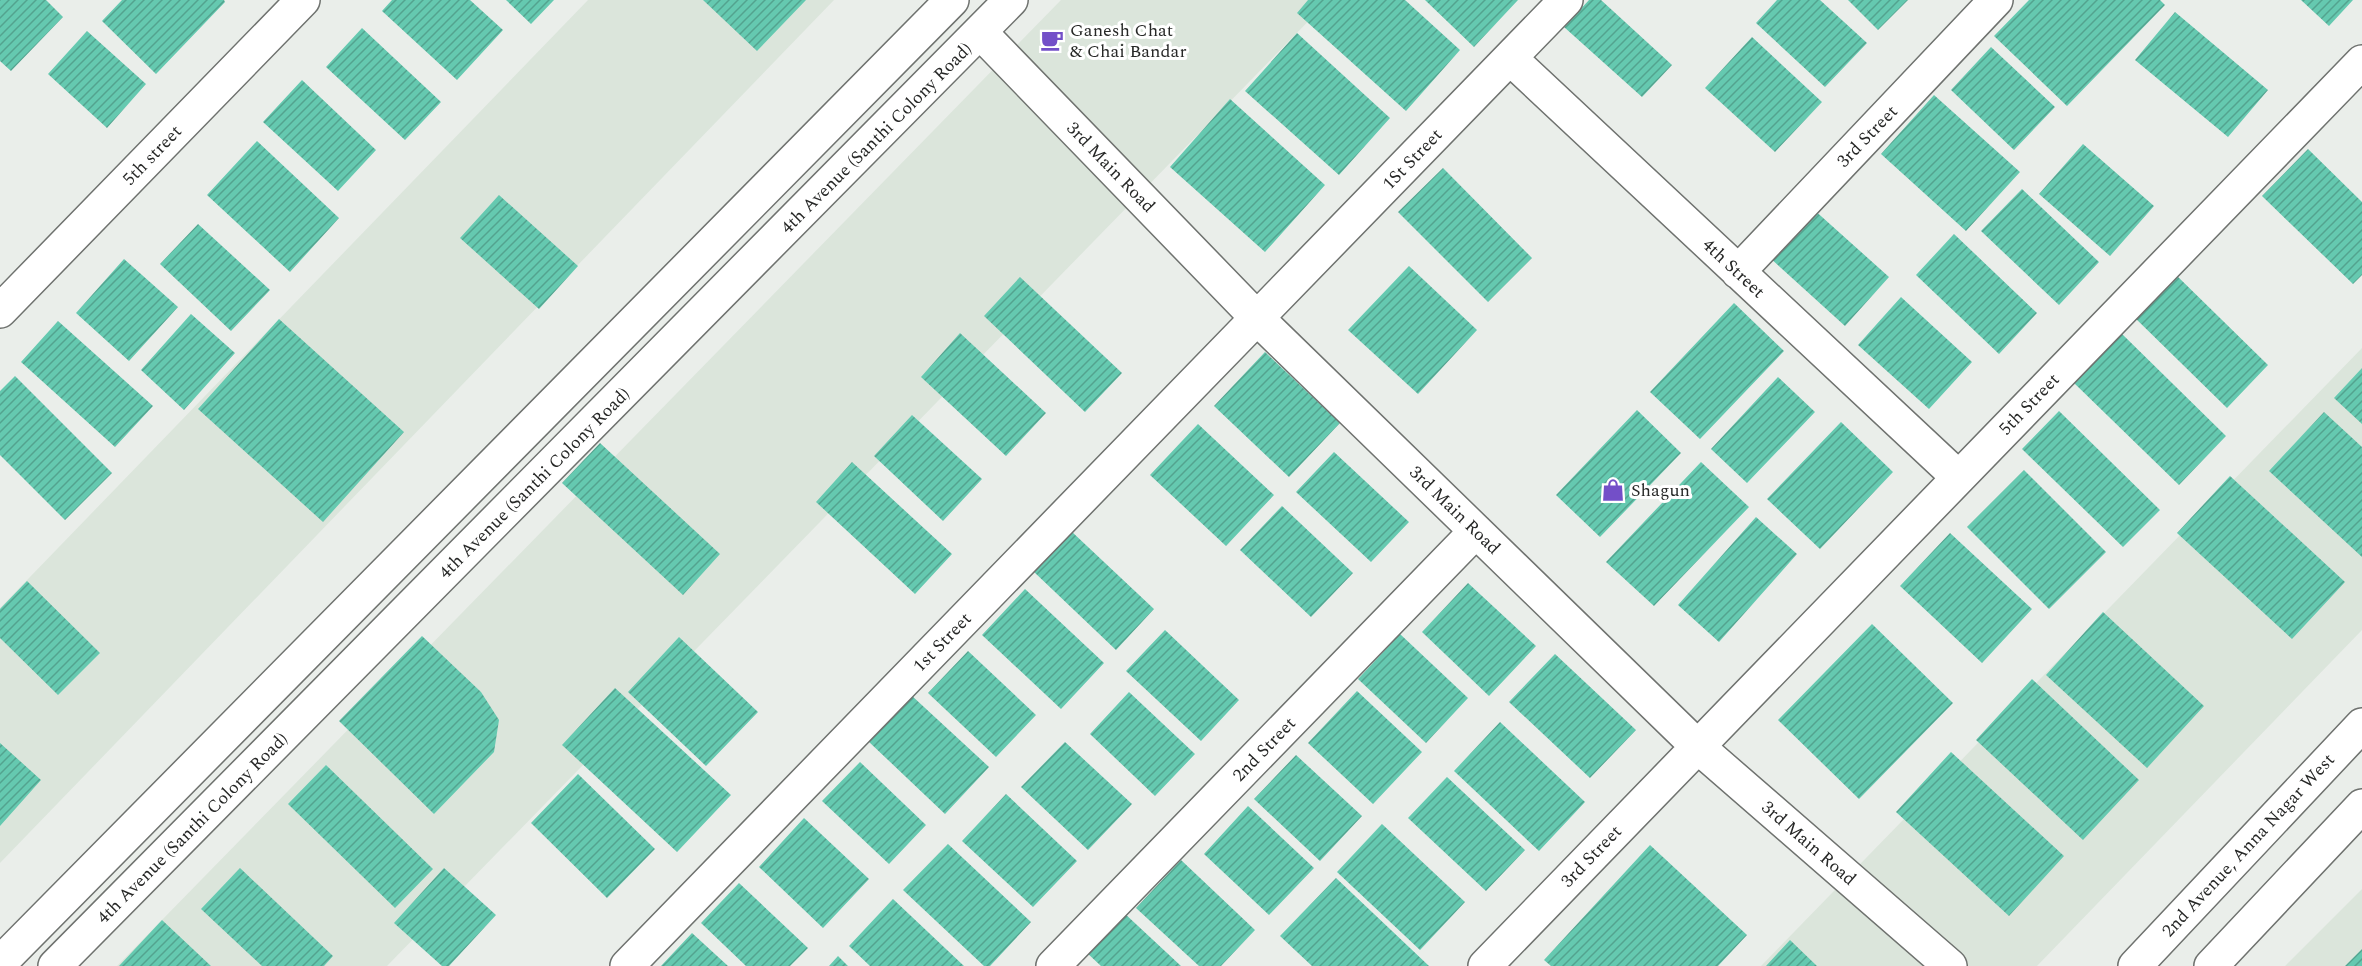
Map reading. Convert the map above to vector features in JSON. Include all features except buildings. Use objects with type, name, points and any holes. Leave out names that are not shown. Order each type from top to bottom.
[{"type":"street","name":"5th street","points":[[0,311],[303,0]]},
{"type":"street","name":"4th Avenue (Santhi Colony Road)","points":[[55,966],[1011,0]]},
{"type":"street","name":"1St Street","points":[[1258,319],[1566,0]]},
{"type":"street","name":"3rd Street","points":[[1738,272],[1996,0]]},
{"type":"street","name":"3rd Main Road","points":[[950,1],[1258,319],[1697,746],[1950,966]]},
{"type":"street","points":[[0,963],[950,1]]},
{"type":"street","name":"4th Street","points":[[1510,58],[1958,477]]},
{"type":"street","name":"5th Street","points":[[1697,746],[2362,62]]},
{"type":"street","name":"1st Street","points":[[627,966],[1258,319]]},
{"type":"street","name":"2nd Street","points":[[1053,966],[1476,531]]},
{"type":"street","name":"2nd Avenue, Anna Nagar West","points":[[2135,966],[2362,725]]},
{"type":"street","name":"3rd Street","points":[[1485,966],[1697,746]]},
{"type":"street","points":[[2211,966],[2362,806]]},
{"type":"shaded area","points":[[588,0],[834,0],[0,863],[0,608]]},
{"type":"shaded area","points":[[1061,0],[1329,0],[387,966],[117,966]]},
{"type":"shaded area","points":[[2362,348],[2362,630],[2037,966],[1761,966]]},
{"type":"shaded area","points":[[2362,889],[2362,966],[2285,966]]},
{"type":"place","name":"Ganesh Chat & Chai Bandar","points":[[1052,40]]},
{"type":"place","name":"Shagun","points":[[1613,490]]}]
